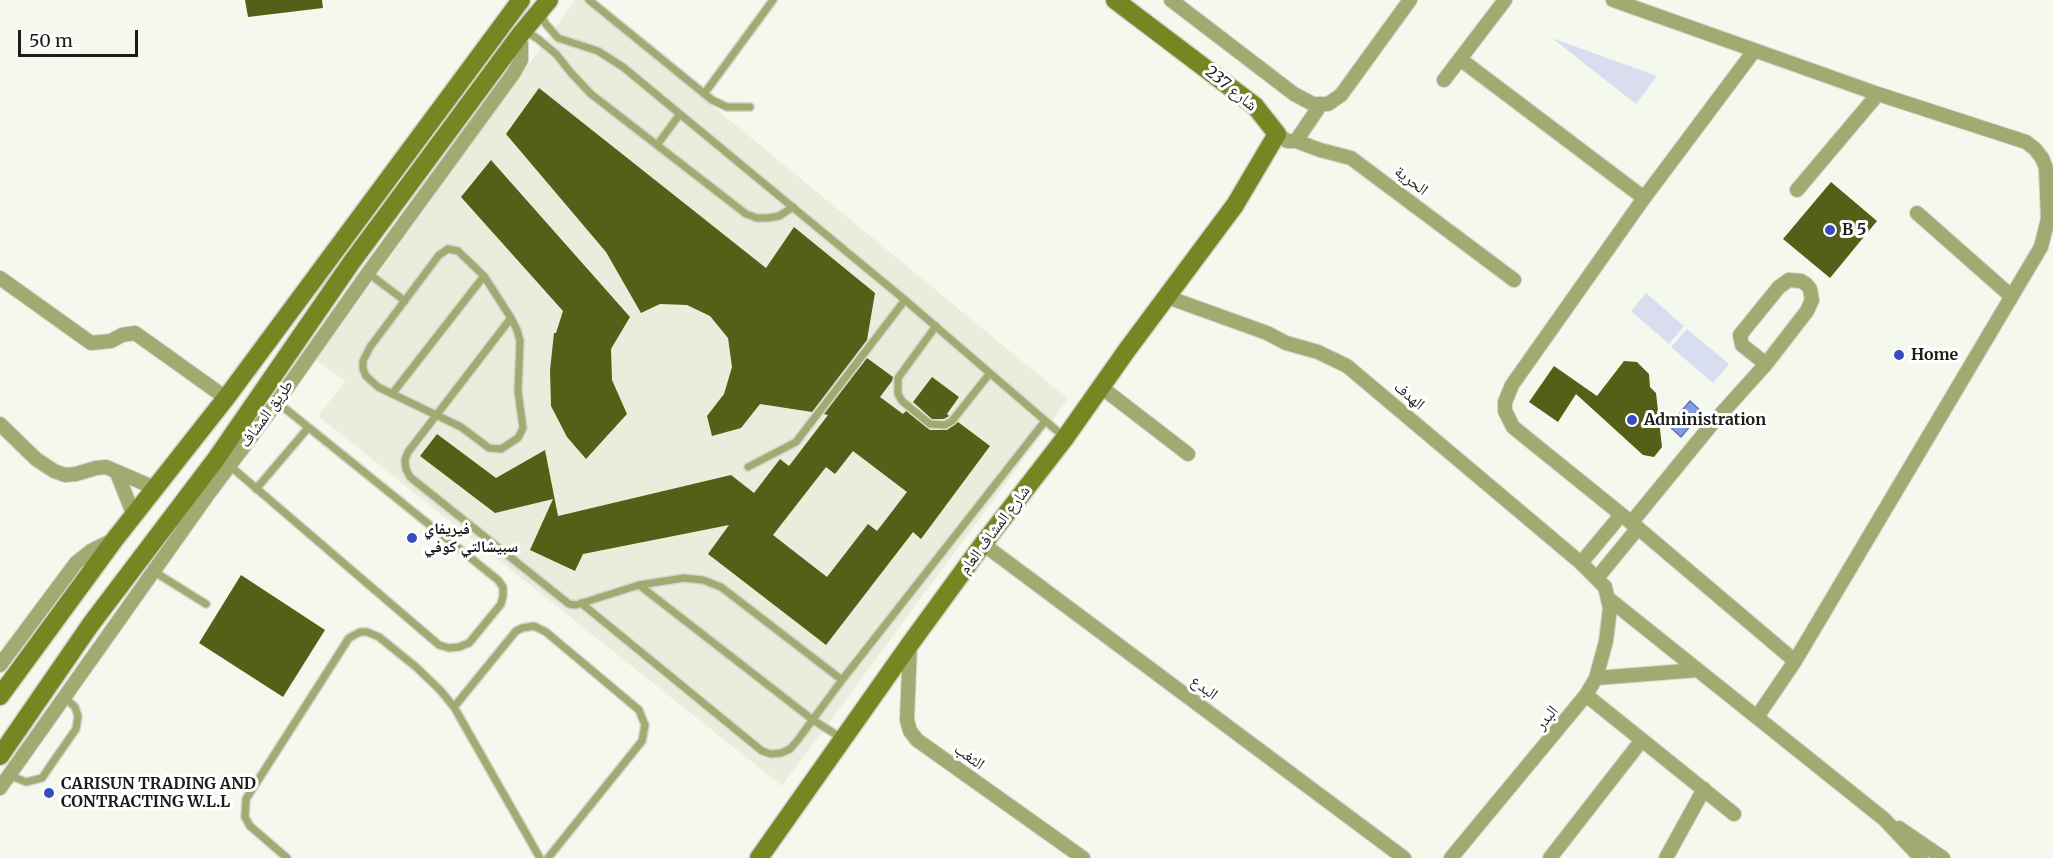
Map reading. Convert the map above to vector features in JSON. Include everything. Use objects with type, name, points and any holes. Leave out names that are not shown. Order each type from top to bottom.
[{"type":"street","points":[[0,696],[115,539],[226,398],[520,0]]},
{"type":"street","name":"شارع 237","points":[[1115,0],[1255,106],[1277,134]]},
{"type":"street","points":[[1171,0],[1294,94],[1313,104],[1328,104],[1341,95],[1410,0]]},
{"type":"street","points":[[1444,80],[1505,0]]},
{"type":"street","points":[[1613,0],[1878,94],[2026,142],[2042,158],[2046,168],[2047,229],[2041,247],[1795,661],[1757,717]]},
{"type":"street","name":"طريق المشاف","points":[[0,756],[91,624],[216,459],[351,263],[521,33],[545,6]]},
{"type":"street","name":"طريق المشاف","points":[[0,788],[229,465],[518,68],[522,52],[521,33]]},
{"type":"street","points":[[1754,51],[1644,198],[1512,385],[1505,402],[1505,411],[1513,427],[1795,661]]},
{"type":"street","points":[[1460,59],[1644,198]]},
{"type":"street","points":[[1797,190],[1878,94]]},
{"type":"street","points":[[1296,141],[1321,104]]},
{"type":"street","name":"الحرية","points":[[1277,134],[1281,138],[1351,158],[1514,280]]},
{"type":"street","name":"شارع المشاف العام","points":[[760,858],[910,644],[1065,438],[1235,205],[1277,134]]},
{"type":"street","points":[[1917,213],[2011,296]]},
{"type":"street","points":[[0,278],[91,343],[111,341],[122,334],[135,333],[226,398]]},
{"type":"street","points":[[1766,364],[1742,345],[1739,338],[1741,332],[1783,283],[1789,280],[1801,281],[1806,284],[1812,294],[1811,306],[1766,364],[1630,522],[1597,578],[1605,587],[1609,599],[1884,819],[1921,858]]},
{"type":"street","name":"الهدف","points":[[1167,297],[1267,333],[1286,344],[1318,352],[1347,366],[1597,578]]},
{"type":"street","points":[[1101,387],[1188,454]]},
{"type":"street","points":[[0,424],[36,459],[54,471],[65,475],[100,467],[109,468],[155,488]]},
{"type":"street","points":[[117,473],[134,516]]},
{"type":"street","points":[[1581,563],[1630,522]]},
{"type":"street","points":[[0,665],[76,563],[91,551],[115,539]]},
{"type":"street","name":"البدع","points":[[983,544],[1404,858]]},
{"type":"street","name":"البدر","points":[[1451,858],[1586,695],[1596,678],[1606,641],[1609,599]]},
{"type":"street","name":"الثغب","points":[[910,644],[907,720],[910,731],[917,740],[1083,858]]},
{"type":"street","points":[[1596,678],[1698,670]]},
{"type":"street","points":[[1586,695],[1734,814]]},
{"type":"street","points":[[1550,858],[1642,740]]},
{"type":"street","points":[[1666,858],[1704,789]]},
{"type":"street","points":[[1884,819],[1943,858]]},
{"type":"lane","points":[[704,94],[773,0]]},
{"type":"lane","points":[[592,1],[712,100],[727,107],[750,108]]},
{"type":"lane","points":[[545,6],[545,23],[558,38],[610,58],[906,300],[1065,438]]},
{"type":"lane","points":[[521,33],[538,39],[556,54],[591,94],[746,214],[757,218],[768,218],[779,216],[793,207]]},
{"type":"lane","points":[[657,145],[680,114]]},
{"type":"lane","points":[[448,249],[458,251],[484,276],[511,318],[519,341],[518,385],[523,428],[518,438],[501,449],[493,450],[461,427],[372,382],[366,376],[363,361],[370,347],[439,255],[448,249]]},
{"type":"lane","points":[[368,273],[405,301]]},
{"type":"lane","points":[[392,394],[484,276]]},
{"type":"lane","points":[[748,467],[796,442],[906,300]]},
{"type":"lane","points":[[511,318],[408,452],[405,460],[410,477],[569,604],[581,603],[639,585],[684,578],[703,580],[712,583],[842,680]]},
{"type":"lane","points":[[936,326],[898,378],[897,394],[908,407],[930,424],[945,425],[952,422],[990,373]]},
{"type":"lane","points":[[229,465],[439,645],[449,648],[469,643],[501,604],[502,587],[498,580],[277,402]]},
{"type":"lane","points":[[581,603],[762,751],[771,754],[782,753],[790,749],[813,720],[1045,421]]},
{"type":"lane","points":[[256,489],[308,428]]},
{"type":"lane","points":[[153,571],[206,604]]},
{"type":"lane","points":[[639,585],[813,720],[843,739]]},
{"type":"lane","points":[[454,707],[516,632],[528,626],[534,626],[546,632],[639,710],[645,725],[642,741],[548,858]]},
{"type":"lane","points":[[287,858],[250,826],[245,817],[246,799],[349,638],[360,632],[373,633],[429,679],[454,707],[540,858]]},
{"type":"lane","points":[[9,775],[26,782],[42,778],[76,729],[78,716],[75,707],[63,697]]},
{"type":"shaded area","points":[[575,0],[584,0],[1068,399],[782,786],[318,416],[345,381],[316,360]]},
{"type":"shaded area","points":[[1552,38],[1657,76],[1636,104]]},
{"type":"shaded area","points":[[1646,293],[1684,326],[1669,344],[1631,311]]},
{"type":"shaded area","points":[[1687,329],[1729,364],[1713,383],[1671,347]]},
{"type":"water","points":[[1690,401],[1702,412],[1681,437],[1669,426]]},
{"type":"building","points":[[245,0],[322,0],[323,8],[248,17]]},
{"type":"building","points":[[539,88],[766,268],[794,227],[875,293],[867,340],[812,412],[760,404],[741,428],[712,436],[707,416],[724,394],[732,367],[728,338],[710,316],[687,305],[660,304],[641,313],[606,252],[506,134]]},
{"type":"building","points":[[491,160],[630,317],[611,349],[612,380],[627,414],[586,459],[567,437],[551,406],[550,370],[554,333],[556,333],[563,311],[461,197]]},
{"type":"building","name":"B 5","points":[[1831,182],[1877,221],[1830,278],[1783,239]]},
{"type":"building","points":[[867,358],[893,377],[880,397],[903,414],[906,411],[930,430],[947,430],[958,422],[990,446],[921,539],[913,532],[826,645],[708,554],[729,525],[583,554],[575,571],[530,550],[553,499],[495,513],[420,456],[437,434],[496,478],[545,450],[558,516],[731,475],[754,493],[780,459],[789,466],[828,415],[824,414]],"holes":[[[853,451],[907,492],[877,531],[868,524],[827,577],[773,535],[826,467],[835,474]]]},
{"type":"building","name":"Administration","points":[[1624,361],[1637,362],[1649,374],[1650,387],[1656,393],[1662,447],[1654,457],[1643,455],[1576,394],[1558,422],[1529,402],[1554,366],[1597,396]]},
{"type":"building","points":[[932,377],[959,397],[947,414],[949,416],[944,419],[932,419],[913,402]]},
{"type":"building","points":[[241,575],[325,630],[283,697],[199,643]]},
{"type":"place","name":"B 5","points":[[1830,230]]},
{"type":"place","name":"Home","points":[[1899,355]]},
{"type":"place","name":"Administration","points":[[1632,420]]},
{"type":"place","name":"فيريفاي سبيشالتي كوفي","points":[[412,538]]},
{"type":"place","name":"CARISUN TRADING AND CONTRACTING W.L.L","points":[[49,793]]}]
